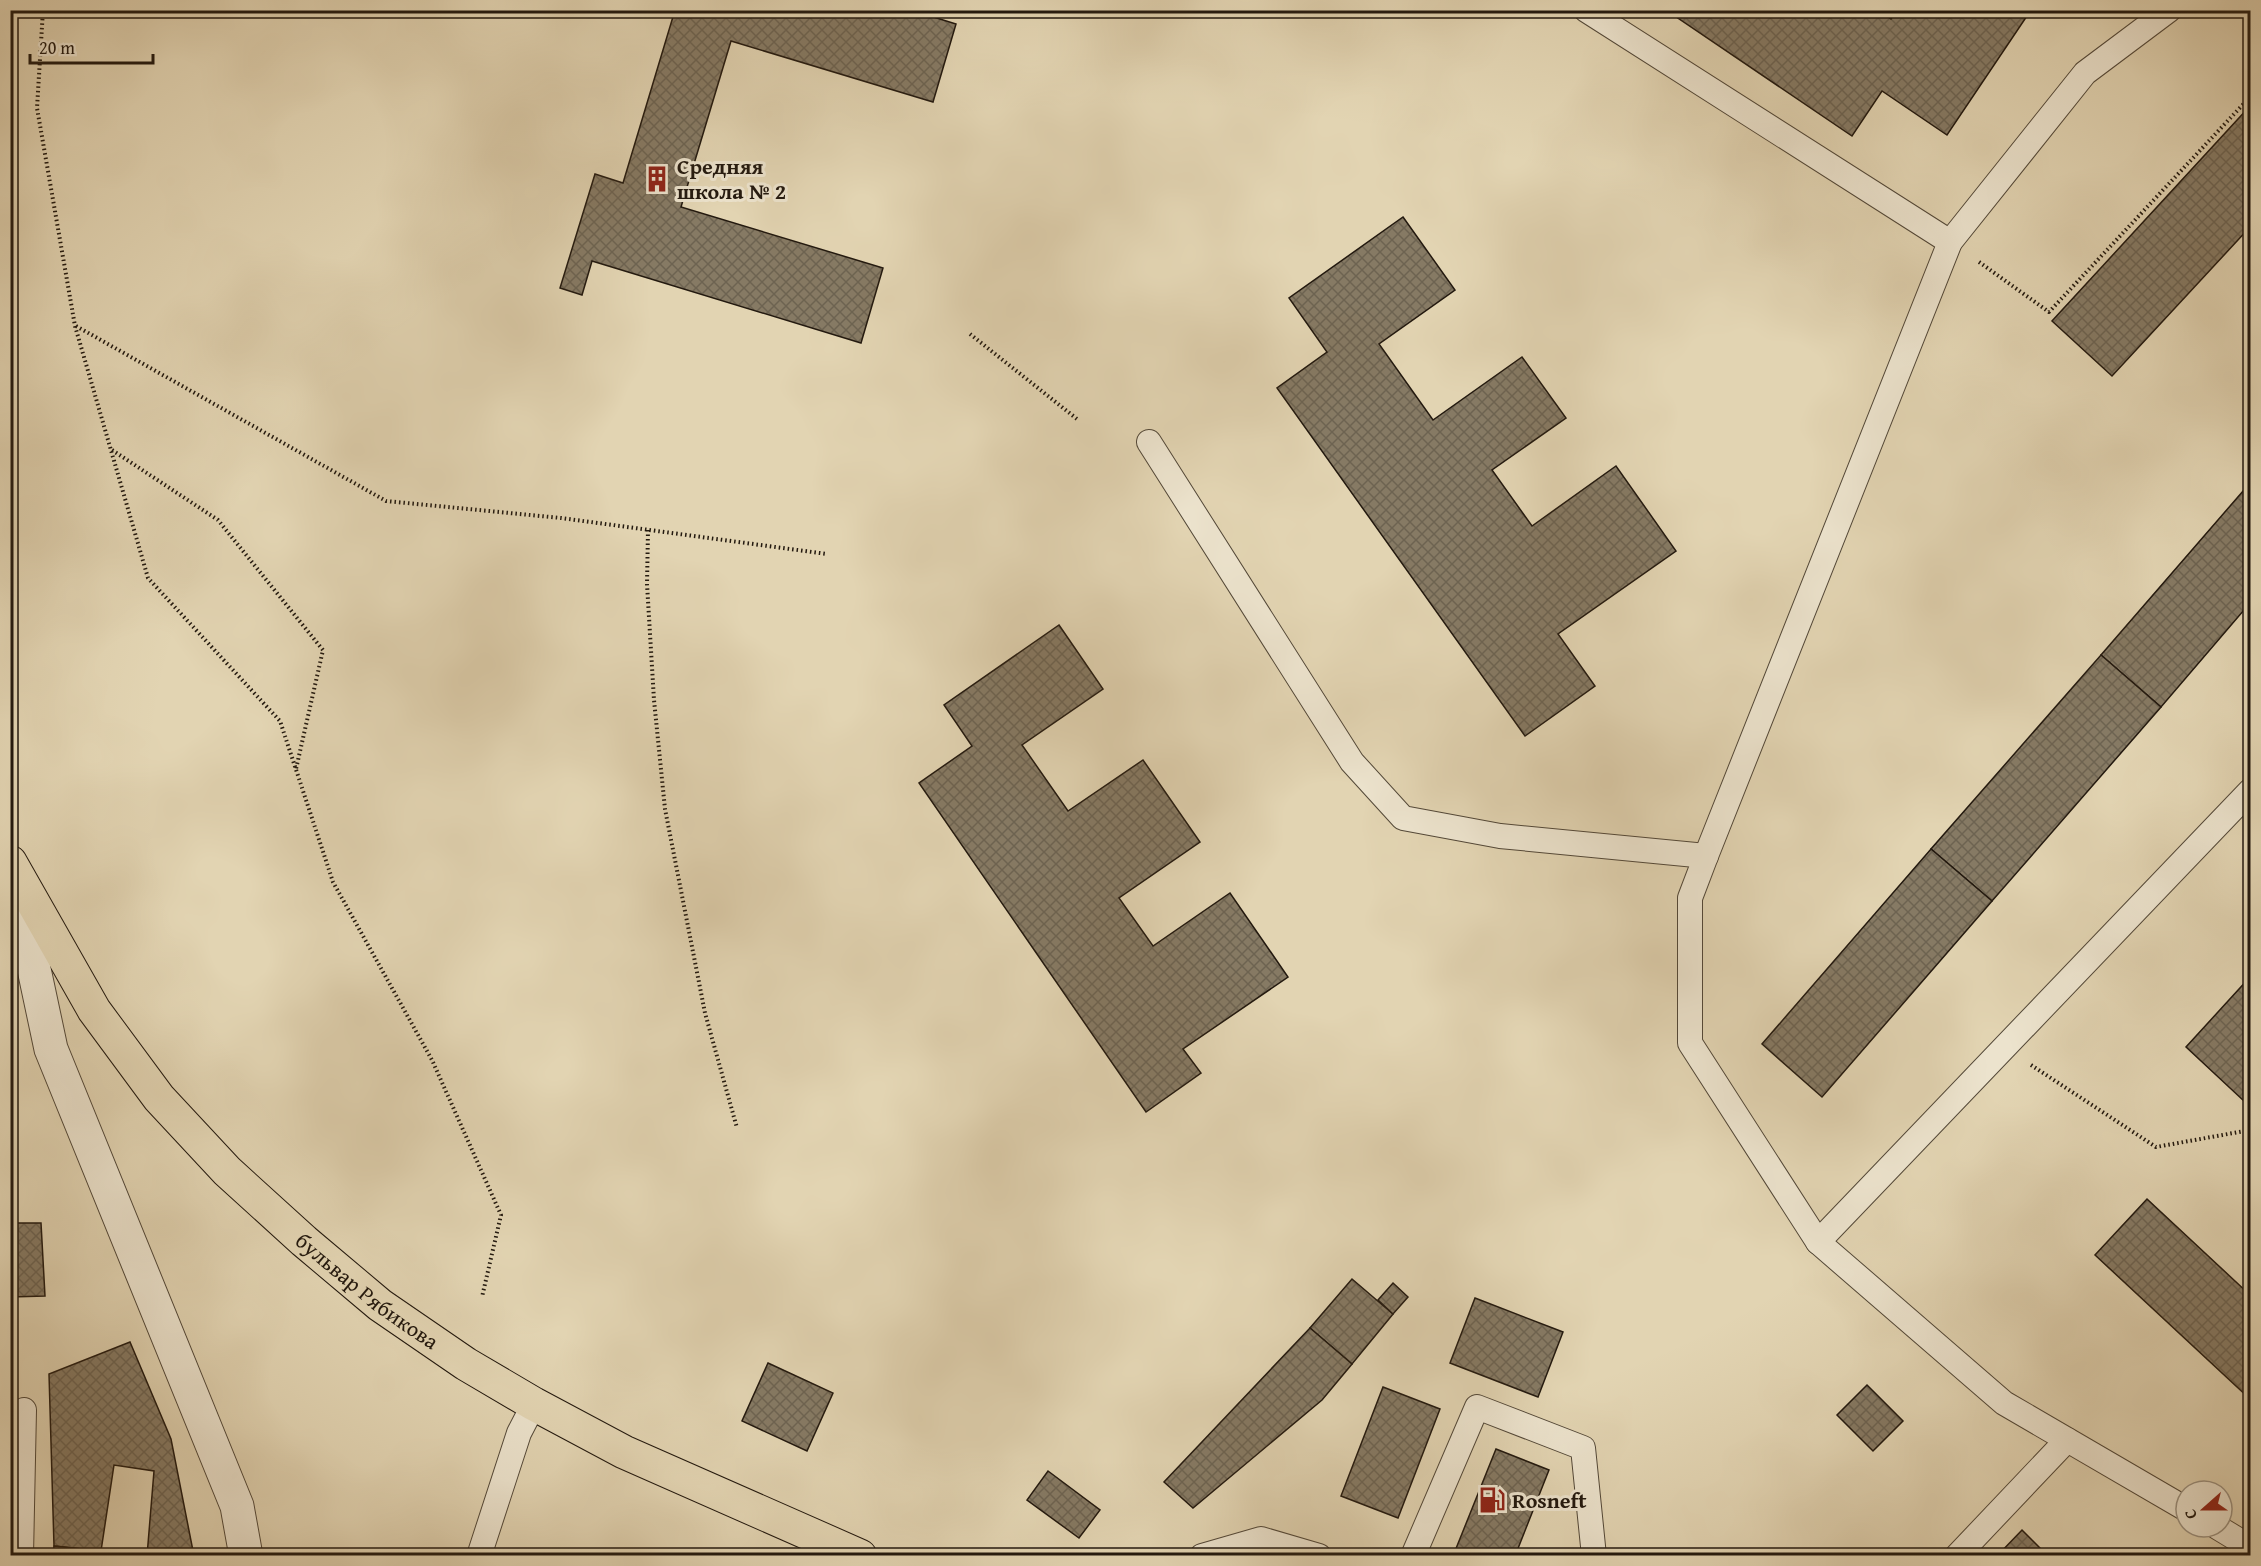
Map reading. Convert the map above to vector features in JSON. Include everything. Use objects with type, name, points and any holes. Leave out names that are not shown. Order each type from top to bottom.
[{"type":"main road","name":"бульвар Рябикова","points":[[11,863],[94,1010],[159,1098],[227,1171],[304,1241],[380,1305],[466,1364],[534,1404],[624,1452],[860,1556]]},
{"type":"street","points":[[11,863],[51,1048],[237,1506],[246,1556]]},
{"type":"lane","points":[[1586,10],[1950,242]]},
{"type":"lane","points":[[2169,10],[2085,73],[1950,242],[1690,898],[1690,1043],[1818,1242],[2004,1403],[2174,1502]]},
{"type":"lane","points":[[1149,442],[1352,762],[1403,818],[1500,836],[1706,856]]},
{"type":"lane","points":[[1818,1242],[2250,790]]},
{"type":"lane","points":[[479,1556],[519,1433],[534,1404]]},
{"type":"lane","points":[[1413,1556],[1477,1407],[1583,1448],[1594,1556]]},
{"type":"lane","points":[[21,1556],[24,1410]]},
{"type":"lane","points":[[1957,1556],[2067,1440]]},
{"type":"lane","points":[[2234,1537],[2250,1547]]},
{"type":"lane","points":[[1202,1556],[1260,1539],[1319,1556]]},
{"type":"path","points":[[43,10],[37,108],[75,326],[148,578],[280,721],[333,882],[432,1060],[501,1215],[482,1297]]},
{"type":"path","points":[[1950,242],[2049,312],[2250,97]]},
{"type":"path","points":[[75,326],[386,501],[561,518],[826,554]]},
{"type":"path","points":[[970,334],[1077,419]]},
{"type":"path","points":[[112,450],[218,520],[323,650],[296,770]]},
{"type":"path","points":[[648,530],[646,584],[665,809],[705,1013],[737,1128]]},
{"type":"path","points":[[2004,1048],[2156,1147],[2250,1130]]},
{"type":"building","name":"Средняя школа № 2","points":[[675,10],[911,10],[956,24],[933,102],[731,41],[681,207],[883,268],[861,343],[592,261],[582,295],[560,288],[595,174],[623,183]]},
{"type":"building","points":[[1666,10],[1878,10],[1891,19],[1897,10],[2031,10],[1947,135],[1882,91],[1852,136]]},
{"type":"building","points":[[2250,106],[2250,227],[2112,376],[2052,321]]},
{"type":"building","points":[[1403,217],[1455,290],[1379,344],[1433,420],[1522,357],[1566,418],[1492,470],[1532,526],[1616,466],[1676,551],[1558,634],[1595,686],[1525,736],[1277,388],[1327,352],[1289,298]]},
{"type":"building","points":[[2250,483],[2250,603],[2161,707],[2101,655]]},
{"type":"building","points":[[1059,625],[1103,689],[1022,745],[1068,811],[1143,760],[1200,842],[1119,898],[1153,946],[1230,893],[1288,977],[1183,1049],[1201,1073],[1146,1112],[919,783],[972,746],[944,705]]},
{"type":"building","points":[[2101,655],[2161,707],[1992,901],[1931,849]]},
{"type":"building","points":[[1931,849],[1992,901],[1822,1097],[1762,1044]]},
{"type":"building","points":[[2250,977],[2250,1096],[2245,1102],[2186,1047]]},
{"type":"building","points":[[2147,1199],[2250,1295],[2250,1399],[2095,1255]]},
{"type":"building","points":[[10,1223],[41,1223],[45,1296],[10,1297]]},
{"type":"building","points":[[1352,1279],[1393,1314],[1352,1364],[1310,1328]]},
{"type":"building","points":[[1393,1283],[1408,1297],[1393,1314],[1378,1300]]},
{"type":"building","points":[[1475,1298],[1563,1332],[1538,1397],[1450,1363]]},
{"type":"building","points":[[1310,1328],[1352,1364],[1322,1400],[1193,1508],[1164,1482]]},
{"type":"building","points":[[130,1342],[171,1439],[194,1556],[147,1556],[154,1471],[114,1465],[101,1551],[54,1546],[49,1374]]},
{"type":"building","points":[[768,1363],[833,1393],[807,1451],[742,1421]]},
{"type":"building","points":[[1867,1385],[1903,1421],[1873,1451],[1837,1415]]},
{"type":"building","points":[[1383,1387],[1440,1409],[1398,1518],[1341,1496]]},
{"type":"building","points":[[1496,1449],[1549,1470],[1515,1556],[1453,1556]]},
{"type":"building","points":[[1048,1471],[1100,1510],[1079,1538],[1027,1500]]},
{"type":"building","points":[[2022,1530],[2048,1556],[1997,1556]]},
{"type":"building","points":[[54,1546],[101,1551],[101,1556],[53,1556]]},
{"type":"place","name":"Средняя школа № 2","points":[[657,179]]},
{"type":"place","name":"Rosneft","points":[[1492,1500]]}]
